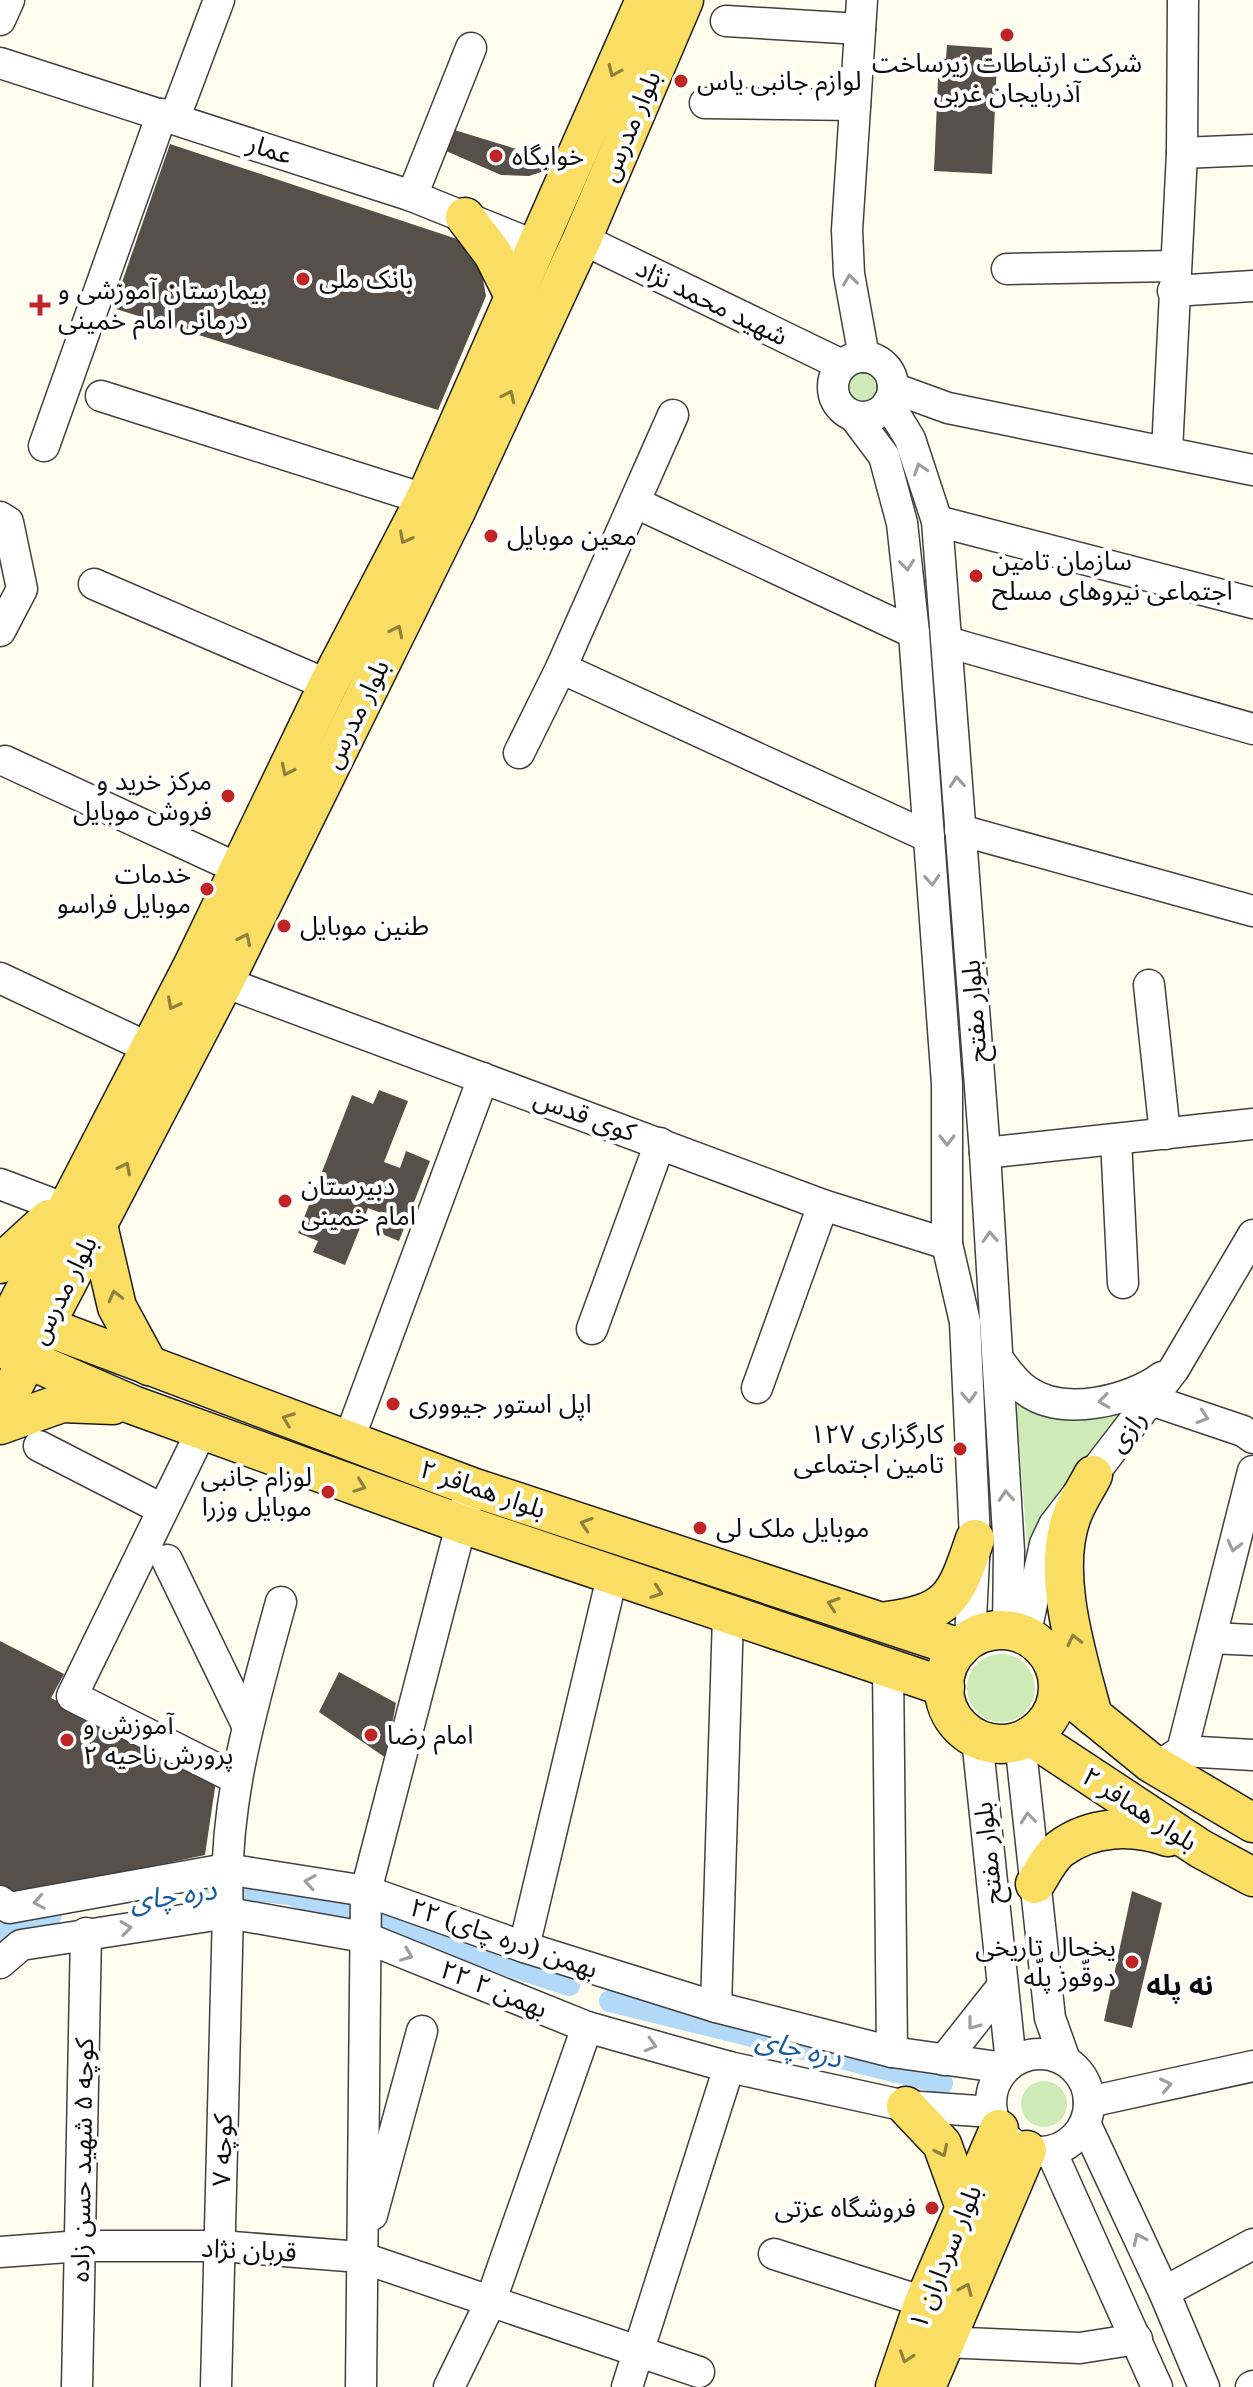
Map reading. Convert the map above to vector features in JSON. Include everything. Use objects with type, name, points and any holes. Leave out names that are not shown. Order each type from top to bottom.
[{"type":"main road","name":"بلوار مدرس","points":[[82,1215],[149,1048],[213,976],[239,869],[328,685],[441,504],[536,246],[645,0]]},
{"type":"main road","name":"بلوار مدرس","points":[[0,1412],[14,1332],[213,976],[441,504],[582,239],[684,0]]},
{"type":"main road","points":[[465,217],[493,254],[515,298]]},
{"type":"main road","points":[[0,1264],[45,1221],[82,1215],[117,1307],[149,1366]]},
{"type":"main road","name":"بلوار همافر ۲","points":[[14,1332],[149,1366],[472,1487],[887,1621],[965,1643]]},
{"type":"main road","name":"بلوار همافر ۲","points":[[14,1332],[133,1405],[612,1577],[945,1687]]},
{"type":"main road","points":[[0,1425],[62,1403],[133,1405]]},
{"type":"main road","points":[[1093,1475],[1072,1515],[1065,1547],[1071,1625],[1093,1716]]},
{"type":"main road","points":[[887,1621],[919,1617],[940,1606],[986,1549]]},
{"type":"main road","points":[[995,1630],[1017,1633],[1051,1659],[1058,1687],[1050,1717],[1025,1738],[991,1743],[977,1738],[953,1717],[945,1687],[946,1673],[965,1643],[995,1630]]},
{"type":"main road","name":"بلوار همافر ۲","points":[[1058,1687],[1093,1716],[1169,1759],[1253,1823]]},
{"type":"main road","name":"بلوار همافر ۲","points":[[1025,1738],[1201,1849],[1253,1877]]},
{"type":"main road","points":[[1035,1884],[1060,1849],[1120,1827],[1144,1829],[1201,1849]]},
{"type":"main road","points":[[906,2106],[942,2144],[964,2205]]},
{"type":"main road","name":"بلوار سرداران ۱","points":[[895,2387],[924,2302],[964,2205],[1017,2135]]},
{"type":"main road","name":"بلوار سرداران ۱","points":[[926,2387],[1017,2135]]},
{"type":"street","points":[[0,20],[9,0]]},
{"type":"street","points":[[44,446],[169,116],[219,0]]},
{"type":"street","points":[[1167,451],[1182,153],[1183,0]]},
{"type":"street","points":[[726,21],[861,15],[847,230],[853,361]]},
{"type":"street","points":[[412,196],[471,48]]},
{"type":"street","name":"عمار","points":[[0,63],[412,196],[536,246]]},
{"type":"street","points":[[705,103],[855,105]]},
{"type":"street","points":[[1182,153],[1253,150]]},
{"type":"street","name":"شهید محمد نژاد","points":[[582,239],[853,361]]},
{"type":"street","points":[[1007,269],[1174,278],[1253,286]]},
{"type":"street","points":[[853,361],[885,367],[890,396],[876,414],[854,416],[840,407],[833,394],[834,378],[853,361]]},
{"type":"street","points":[[101,396],[441,504]]},
{"type":"street","points":[[890,396],[1253,470]]},
{"type":"street","name":"بلوار مفتح","points":[[890,396],[910,439],[937,521],[998,1359],[986,1549],[965,1643]]},
{"type":"street","points":[[519,753],[561,668],[673,415]]},
{"type":"street","name":"بلوار مفتح","points":[[854,416],[884,456],[902,523],[914,633],[947,1084],[947,1244],[965,1322],[986,1549],[1017,1633]]},
{"type":"street","points":[[636,503],[914,633]]},
{"type":"street","points":[[0,517],[8,522],[22,589],[0,631]]},
{"type":"street","points":[[937,521],[1253,603]]},
{"type":"street","points":[[94,584],[328,685]]},
{"type":"street","points":[[947,642],[1253,729]]},
{"type":"street","points":[[561,668],[929,837]]},
{"type":"street","points":[[5,761],[239,869]]},
{"type":"street","points":[[960,830],[1253,911]]},
{"type":"street","points":[[935,915],[967,913]]},
{"type":"street","name":"کوی قدس","points":[[213,976],[823,1205],[947,1244]]},
{"type":"street","points":[[0,978],[149,1048]]},
{"type":"street","points":[[1149,985],[1165,1134]]},
{"type":"street","points":[[348,1442],[483,1078]]},
{"type":"street","points":[[985,1153],[1253,1124]]},
{"type":"street","points":[[1116,1139],[1123,1283]]},
{"type":"street","points":[[592,1329],[660,1143]]},
{"type":"street","points":[[0,1184],[82,1215]]},
{"type":"street","points":[[757,1388],[823,1205]]},
{"type":"street","name":"رازی","points":[[1017,1633],[1054,1525],[1174,1369],[1253,1235]]},
{"type":"street","points":[[998,1359],[1029,1393],[1075,1403],[1102,1403],[1130,1396],[1174,1369]]},
{"type":"street","points":[[1151,1400],[1243,1431],[1253,1438]]},
{"type":"street","points":[[203,1428],[72,1696],[235,1778]]},
{"type":"street","points":[[39,1446],[162,1509]]},
{"type":"street","points":[[1253,1471],[1211,1638],[1169,1759],[1253,1755]]},
{"type":"street","points":[[361,2387],[366,1891],[459,1523],[472,1487]]},
{"type":"street","points":[[167,1560],[247,1725]]},
{"type":"street","points":[[524,1947],[612,1577]]},
{"type":"street","name":"کوچه ۷","points":[[216,2387],[228,1912],[226,1869],[235,1778],[281,1602]]},
{"type":"street","points":[[716,2007],[728,1616]]},
{"type":"street","points":[[1211,1638],[1253,1640]]},
{"type":"street","points":[[888,1667],[892,2052]]},
{"type":"street","name":"بلوار مفتح","points":[[977,1738],[1008,2066]]},
{"type":"street","name":"بلوار مفتح","points":[[1025,1738],[1035,1884],[1050,2018],[1065,2060]]},
{"type":"street","name":"۲۲ بهمن (دره چای)","points":[[0,1901],[9,1908],[226,1869],[366,1891],[524,1947],[716,2007],[892,2052],[1008,2066]]},
{"type":"street","name":"۲۲ بهمن ۲","points":[[0,1963],[21,1945],[228,1912],[364,1937],[587,2027],[729,2067],[906,2106],[1017,2135]]},
{"type":"street","name":"کوچه ۵ شهید حسن زاده","points":[[77,2387],[86,1933]]},
{"type":"street","points":[[944,2060],[1001,1988]]},
{"type":"street","points":[[449,2387],[490,2303],[587,2027]]},
{"type":"street","points":[[360,2257],[422,2031]]},
{"type":"street","points":[[1157,2387],[1137,2339],[1017,2135],[994,2085],[1008,2066],[1043,2053],[1065,2060],[1078,2071],[1087,2113],[1204,2387]]},
{"type":"street","points":[[1017,2135],[1071,2141],[1087,2113],[1253,2066]]},
{"type":"street","points":[[627,2387],[729,2067]]},
{"type":"street","points":[[1164,2292],[1253,2244]]},
{"type":"street","name":"قربان نژاد","points":[[0,2252],[81,2246],[220,2246],[360,2257],[699,2372]]},
{"type":"street","points":[[774,2254],[924,2302]]},
{"type":"street","points":[[943,2342],[1080,2348],[1137,2339]]},
{"type":"green space","points":[[862,372],[873,377],[878,388],[873,399],[862,404],[851,399],[846,388],[851,377]]},
{"type":"green space","points":[[1016,1399],[1142,1403],[1027,1546]]},
{"type":"green space","points":[[1001,1654],[1014,1656],[1025,1664],[1033,1675],[1033,1701],[1025,1712],[1014,1720],[1001,1722],[988,1720],[977,1712],[969,1701],[967,1688],[969,1675],[977,1664],[988,1656]]},
{"type":"green space","points":[[1044,2081],[1060,2088],[1067,2104],[1060,2120],[1044,2127],[1028,2120],[1021,2104],[1028,2088]]},
{"type":"building","points":[[947,45],[992,48],[992,61],[997,62],[992,174],[934,171],[939,58],[946,59]]},
{"type":"building","name":"خوابگاه","points":[[451,129],[552,160],[544,171],[529,176],[501,175],[446,151]]},
{"type":"building","name":"بانک ملی","points":[[170,144],[460,240],[480,262],[486,296],[438,410],[113,308]]},
{"type":"building","points":[[379,1090],[408,1101],[384,1162],[400,1168],[406,1151],[430,1161],[399,1241],[374,1231],[381,1213],[368,1208],[345,1265],[313,1252],[318,1241],[298,1233],[352,1095],[373,1104]]},
{"type":"building","name":"آموزش و پرورش ناحیه ۲","points":[[0,1641],[64,1674],[51,1698],[216,1781],[205,1855],[13,1896],[0,1887]]},
{"type":"building","name":"امام رضا","points":[[339,1672],[396,1703],[386,1758],[319,1712]]},
{"type":"building","name":"یخچال تاریخی دوقّوز پلّه","points":[[1132,1891],[1162,1903],[1132,2028],[1104,2021]]},
{"type":"waterway","name":"دره چای","points":[[215,1886],[289,1894],[348,1913]]},
{"type":"waterway","name":"دره چای","points":[[0,1933],[25,1920],[51,1915]]},
{"type":"waterway","name":"دره چای","points":[[381,1924],[569,1985]]},
{"type":"waterway","name":"دره چای","points":[[610,2001],[942,2083]]},
{"type":"place","name":"شرکت ارتباطات زیرساخت آذربایجان غربی","points":[[1007,35]]},
{"type":"place","name":"لوازم جانبی یاس","points":[[681,81]]},
{"type":"place","name":"خوابگاه","points":[[496,156]]},
{"type":"place","name":"بانک ملی","points":[[303,279]]},
{"type":"place","name":"بیمارستان آموزشی و درمانی امام خمینی","points":[[40,305]]},
{"type":"place","name":"معین موبایل","points":[[491,536]]},
{"type":"place","name":"سازمان تامین اجتماعی نیروهای مسلح","points":[[976,576]]},
{"type":"place","name":"مرکز خرید و فروش موبایل","points":[[228,796]]},
{"type":"place","name":"خدمات موبایل فراسو","points":[[207,889]]},
{"type":"place","name":"طنین موبایل","points":[[284,926]]},
{"type":"place","name":"دبیرستان امام خمینی","points":[[285,1201]]},
{"type":"place","name":"اپل استور جيووری","points":[[393,1404]]},
{"type":"place","name":"کارگزاری ۱۲۷ تامین اجتماعی","points":[[960,1449]]},
{"type":"place","name":"لوزام جانبی موبایل وزرا","points":[[328,1492]]},
{"type":"place","name":"موبایل ملک لی","points":[[700,1528]]},
{"type":"place","name":"امام رضا","points":[[371,1735]]},
{"type":"place","name":"آموزش و پرورش ناحیه ۲","points":[[67,1740]]},
{"type":"place","name":"یخچال تاریخی دوقّوز پلّه","points":[[1132,1962]]},
{"type":"place","name":"فروشگاه عزتی","points":[[932,2208]]},
{"type":"district","name":"نه پله","points":[[1180,1985]]}]
